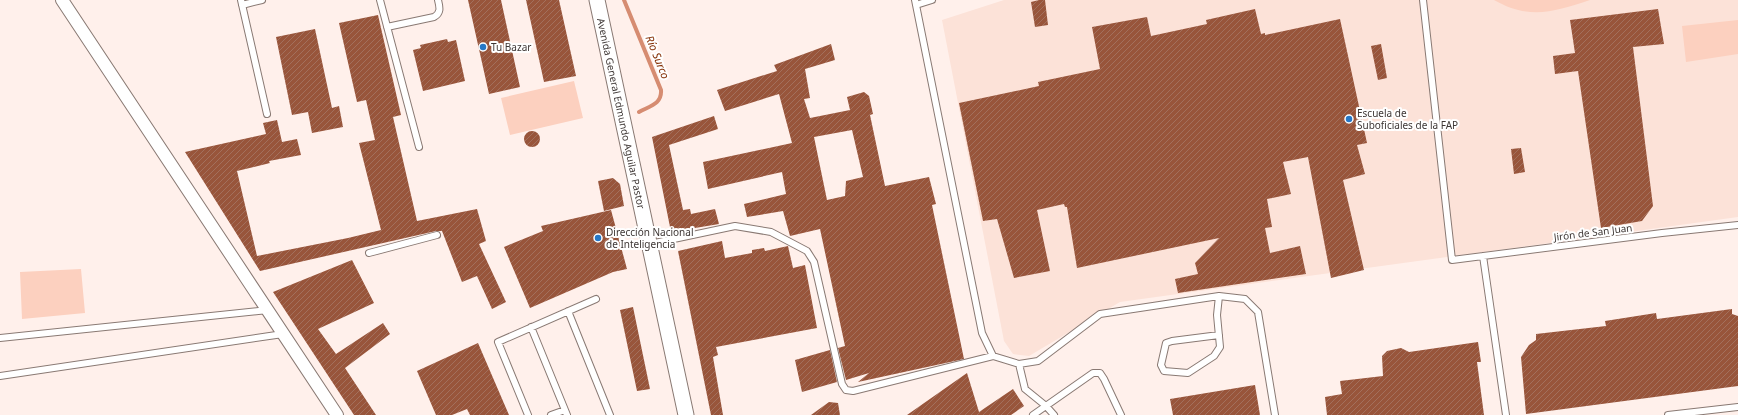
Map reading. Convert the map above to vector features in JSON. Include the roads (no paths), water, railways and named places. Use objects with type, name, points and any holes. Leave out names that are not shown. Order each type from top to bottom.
[{"type":"street","points":[[62,0],[337,415]]},
{"type":"street","name":"Avenida General Edmundo Aguilar Pastor","points":[[597,0],[686,415]]},
{"type":"lane","points":[[262,0],[241,2],[267,114]]},
{"type":"lane","points":[[380,0],[419,147]]},
{"type":"lane","points":[[387,27],[434,17],[438,14],[440,9],[438,0]]},
{"type":"lane","points":[[932,0],[916,2],[982,333],[993,356]]},
{"type":"lane","name":"Jirón de San Juan","points":[[1423,0],[1452,260],[1662,233],[1738,225]]},
{"type":"lane","points":[[649,244],[735,226],[771,232],[807,251],[814,262],[842,384],[846,390],[853,391],[993,356],[1018,364],[1038,361],[1100,314],[1219,296],[1245,299],[1258,312],[1275,415]]},
{"type":"lane","points":[[369,253],[437,235]]},
{"type":"lane","points":[[1483,256],[1506,415]]},
{"type":"lane","points":[[1219,296],[1217,315],[1219,335],[1220,347],[1214,356],[1197,369],[1188,373],[1164,371],[1162,365],[1166,343],[1219,335]]},
{"type":"lane","points":[[528,415],[498,342],[596,299]]},
{"type":"lane","points":[[0,338],[268,310]]},
{"type":"lane","points":[[568,311],[610,415]]},
{"type":"lane","points":[[530,327],[566,412],[551,415]]},
{"type":"lane","points":[[0,376],[283,334]]},
{"type":"lane","points":[[1018,364],[1025,389],[1046,406],[1054,415]]},
{"type":"lane","points":[[1033,415],[1093,373],[1100,373],[1121,415]]},
{"type":"lane","points":[[1668,415],[1738,407]]},
{"type":"waterway","name":"Río Surco","points":[[624,0],[661,90],[661,95],[657,102],[639,112]]},
{"type":"place","name":"Tu Bazar","points":[[483,47]]},
{"type":"place","name":"Escuela de Suboficiales de la FAP","points":[[1349,119]]},
{"type":"place","name":"Dirección Nacional de Inteligencia","points":[[598,238]]}]
